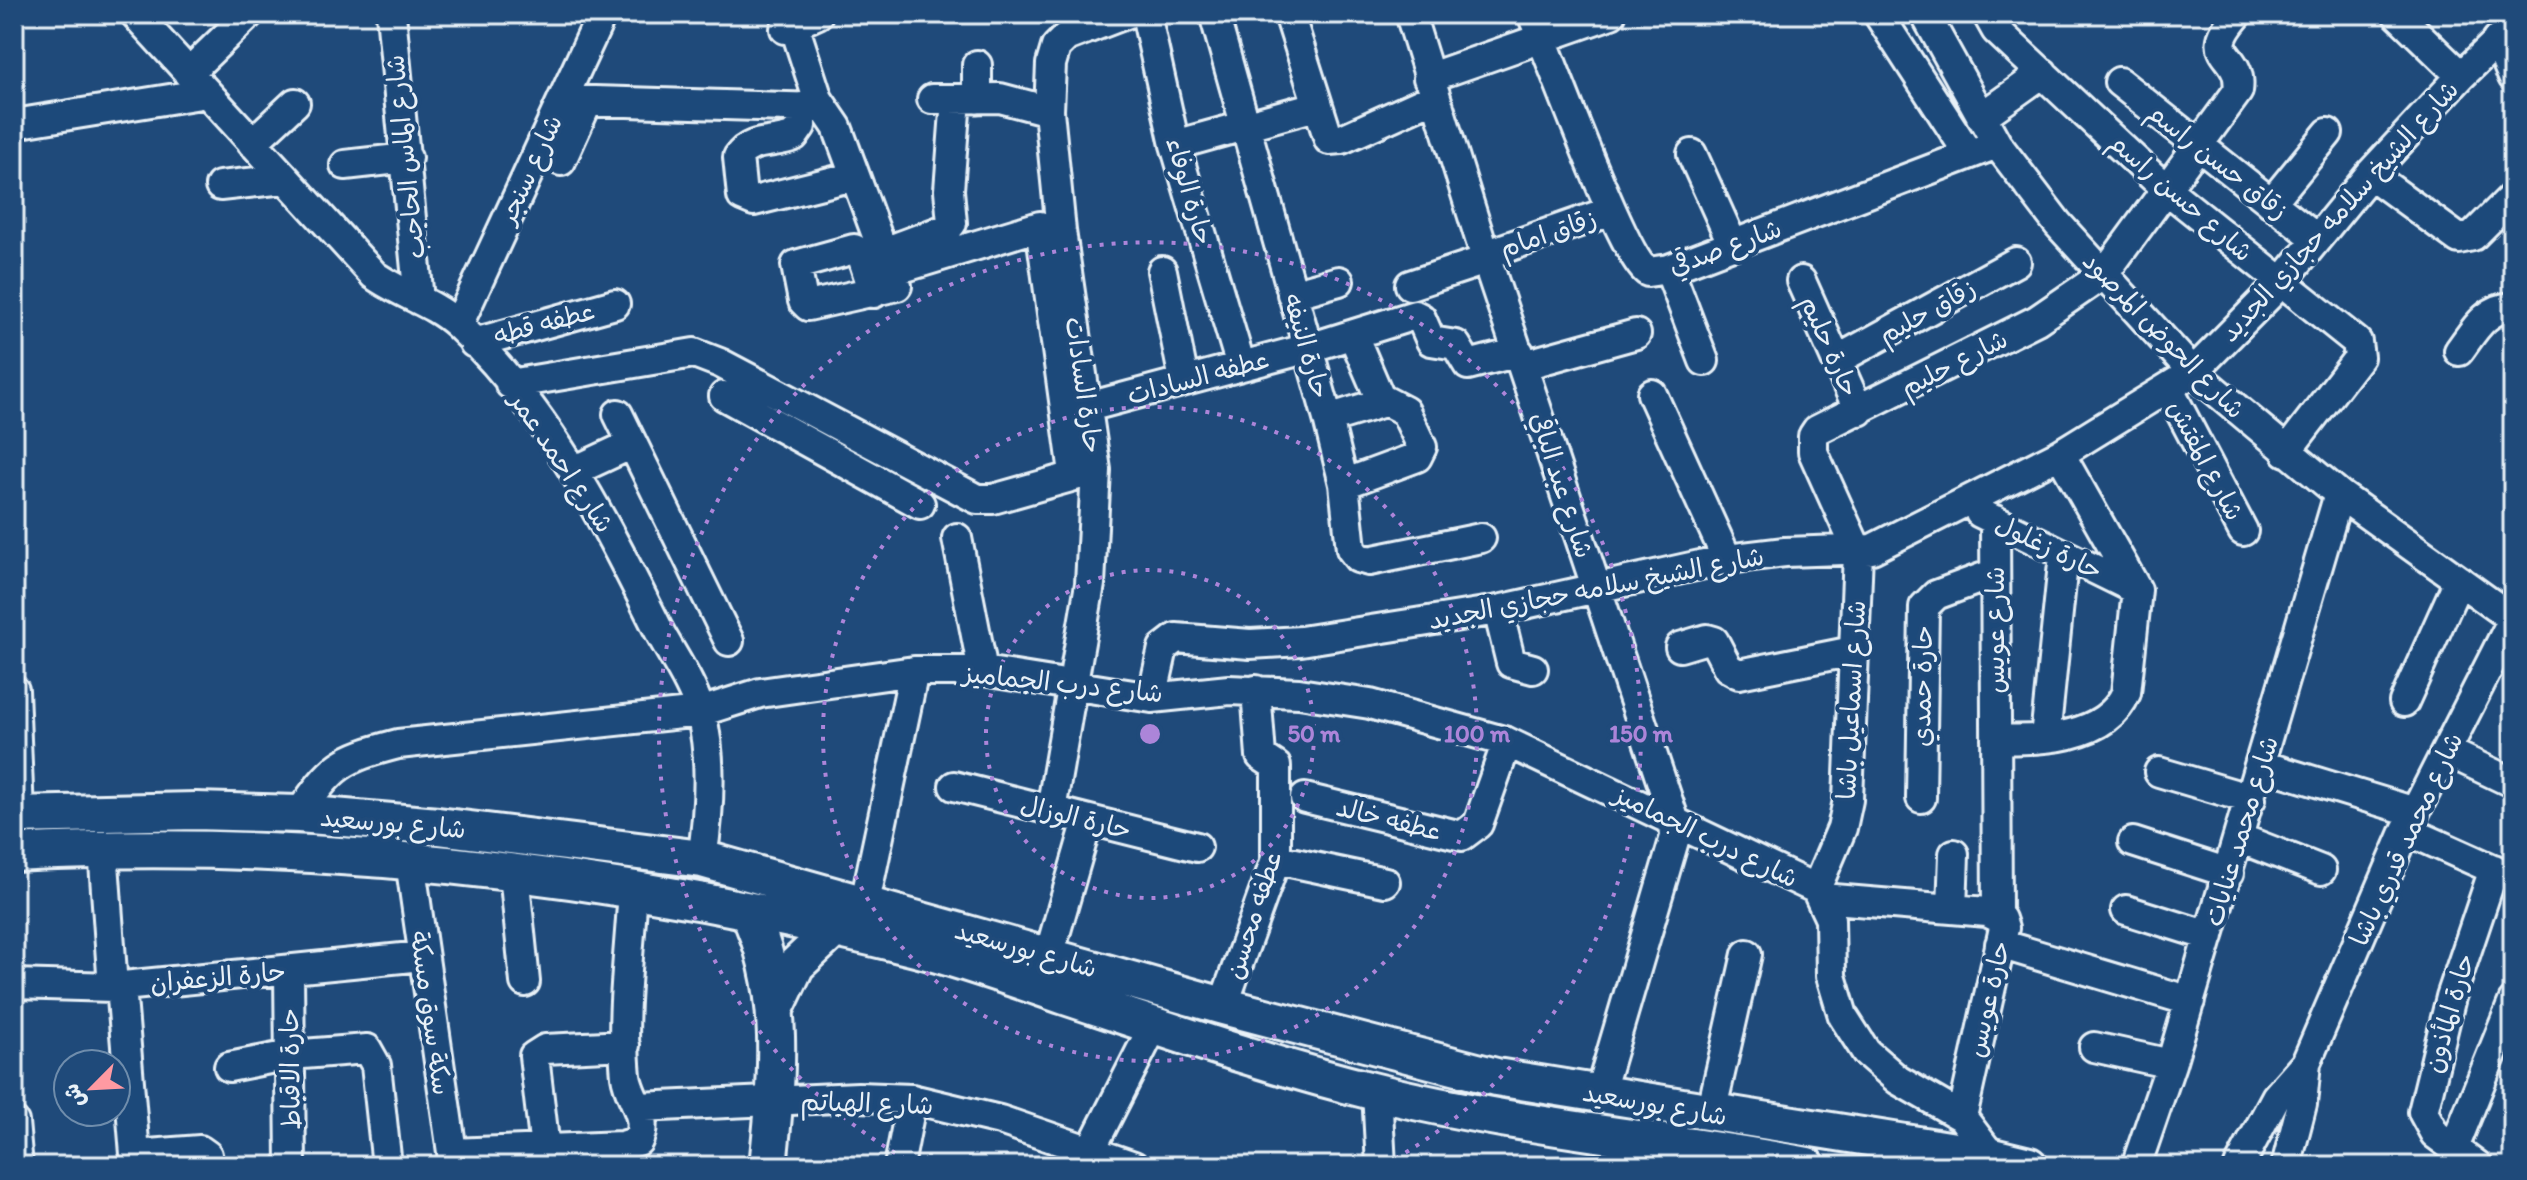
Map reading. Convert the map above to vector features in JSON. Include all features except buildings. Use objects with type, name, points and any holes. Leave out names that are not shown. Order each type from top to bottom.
[{"type":"main road","name":"شارع بورسعيد","points":[[16,814],[196,811],[299,814],[438,826],[702,859],[865,902],[1223,1006],[1496,1077],[1599,1095],[1668,1138]]},
{"type":"main road","name":"شارع بورسعيد","points":[[14,853],[103,849],[410,861],[633,888],[834,930],[982,967],[1154,1025],[1377,1092],[1537,1125],[1668,1138],[1729,1137],[1992,1157],[2029,1166]]},
{"type":"main road","points":[[774,1011],[796,965],[865,902]]},
{"type":"main road","points":[[748,911],[768,959],[774,1011],[775,1101],[768,1166]]},
{"type":"main road","name":"شارع بورسعيد","points":[[1729,1137],[1807,1166]]},
{"type":"street","points":[[14,124],[197,83],[249,14]]},
{"type":"street","name":"شارع الماس الحاجب","points":[[391,14],[419,300]]},
{"type":"street","name":"شارع سنجر","points":[[466,334],[575,100],[602,14]]},
{"type":"street","name":"حارة السادات","points":[[1051,810],[1090,584],[1085,471],[1088,407],[1052,234],[1050,99],[1056,47],[1066,37],[1126,14]]},
{"type":"street","name":"حارة الوفاء","points":[[1146,14],[1175,145],[1241,366]]},
{"type":"street","name":"حارة النيفه","points":[[1214,14],[1328,419],[1344,484],[1351,549],[1363,560],[1481,538]]},
{"type":"street","points":[[1289,14],[1325,135],[1335,141],[1431,88],[1611,14]]},
{"type":"street","name":"شارع عبد الباقي","points":[[1410,14],[1485,258],[1674,819],[1675,837],[1599,1095]]},
{"type":"street","name":"شارع صدقي","points":[[1532,14],[1611,211],[1641,268],[1656,273],[1997,144]]},
{"type":"street","points":[[1878,14],[1968,153]]},
{"type":"street","name":"شارع الحوض المرصود","points":[[1925,14],[1997,144],[2058,224],[2193,372],[2339,494],[2459,580],[2511,629]]},
{"type":"street","name":"شارع حسن راسم","points":[[1987,14],[1996,30],[2166,189],[2357,342],[2360,352],[2286,452]]},
{"type":"street","name":"شارع حليم","points":[[1858,552],[1813,452],[1813,436],[1817,430],[2037,320],[2075,297],[2104,274],[2238,91],[2240,81],[2220,42],[2221,33],[2238,14]]},
{"type":"street","points":[[2397,14],[2461,76]]},
{"type":"street","name":"شارع احمد عمر","points":[[145,18],[197,83],[374,275],[419,300],[466,334],[532,409],[574,471],[595,503],[700,712],[707,795],[702,859]]},
{"type":"street","points":[[799,23],[812,107],[794,136],[754,144],[741,151],[738,157],[742,196],[754,201],[854,176]]},
{"type":"street","points":[[2503,28],[2513,77]]},
{"type":"street","name":"شارع الشيخ سلامه حجازي الجديد","points":[[1152,698],[1163,648],[1176,638],[1250,644],[1301,641],[1498,610],[1727,559],[1785,552],[1858,552],[1872,549],[2060,454],[2193,372],[2281,283],[2370,174],[2503,28]]},
{"type":"street","points":[[561,161],[575,100],[812,107],[837,127],[882,249],[889,250],[948,228],[953,218],[949,190],[955,99],[977,65]]},
{"type":"street","points":[[1981,117],[2043,73]]},
{"type":"street","name":"زقاق حسن راسم","points":[[2119,82],[2317,239]]},
{"type":"street","points":[[955,99],[1050,99]]},
{"type":"street","points":[[252,143],[295,103]]},
{"type":"street","points":[[1175,145],[1246,128],[1316,106]]},
{"type":"street","points":[[2271,203],[2328,133]]},
{"type":"street","points":[[1692,154],[1733,245]]},
{"type":"street","points":[[345,165],[407,158]]},
{"type":"street","points":[[2370,174],[2459,239],[2473,236],[2513,196]]},
{"type":"street","points":[[220,186],[285,179]]},
{"type":"street","name":"زقاق امام","points":[[1410,285],[1611,211]]},
{"type":"street","points":[[738,393],[889,451],[984,500],[1085,471],[1052,234],[1035,225],[871,286]]},
{"type":"street","name":"زقاق حليم","points":[[1837,360],[2016,262]]},
{"type":"street","points":[[1669,269],[1704,361]]},
{"type":"street","points":[[1162,271],[1184,380]]},
{"type":"street","points":[[1292,294],[1339,281]]},
{"type":"street","name":"حارة حليم","points":[[1801,281],[1859,411]]},
{"type":"street","name":"عطفه قطه","points":[[466,334],[615,304]]},
{"type":"street","points":[[2459,351],[2484,317],[2496,309],[2513,307]]},
{"type":"street","name":"عطفه السادات","points":[[1088,407],[1309,348],[1417,315],[1431,341],[1456,345],[1468,365],[1521,358]]},
{"type":"street","points":[[1521,358],[1636,334]]},
{"type":"street","points":[[1344,484],[1417,457],[1421,451],[1405,411],[1384,402],[1377,393],[1353,335]]},
{"type":"street","points":[[510,384],[682,353],[708,357],[738,393],[920,504]]},
{"type":"street","name":"شارع المفتش","points":[[2168,388],[2243,531]]},
{"type":"street","points":[[1652,394],[1727,559]]},
{"type":"street","points":[[1328,419],[1384,402]]},
{"type":"street","points":[[618,414],[729,641]]},
{"type":"street","points":[[574,471],[632,444]]},
{"type":"street","points":[[875,479],[889,451]]},
{"type":"street","points":[[1996,739],[2045,738],[2096,724],[2120,706],[2126,693],[2137,590],[2060,454]]},
{"type":"street","name":"شارع محمد عنايات","points":[[2136,1166],[2171,1064],[2229,873],[2339,494]]},
{"type":"street","name":"حارة زغلول","points":[[1961,504],[2137,590]]},
{"type":"street","name":"شارع عويس","points":[[1995,520],[1997,915]]},
{"type":"street","points":[[957,538],[983,671]]},
{"type":"street","name":"شارع اسماعيل باشا","points":[[1819,894],[1842,828],[1848,800],[1858,552]]},
{"type":"street","points":[[2045,738],[2064,554]]},
{"type":"street","name":"حارة حمدي","points":[[1921,798],[1924,607],[1936,595],[1995,573]]},
{"type":"street","points":[[2404,702],[2459,580]]},
{"type":"street","points":[[1498,610],[1511,663],[1533,669]]},
{"type":"street","name":"شارع محمد قدري باشا","points":[[2286,1166],[2302,1104],[2306,1063],[2410,821],[2511,629]]},
{"type":"street","points":[[1680,647],[1707,639],[1714,641],[1728,668],[1739,674],[1853,651]]},
{"type":"street","points":[[865,902],[914,671]]},
{"type":"street","name":"شارع درب الجماميز","points":[[299,814],[328,773],[361,753],[398,744],[700,712],[760,693],[914,671],[983,671],[1152,698],[1256,690],[1370,704],[1507,742],[1674,819],[1819,894],[1830,919],[1831,976],[1843,1016],[1866,1052],[1898,1080],[1962,1117],[1992,1157]]},
{"type":"street","points":[[14,690],[16,814]]},
{"type":"street","name":"عطفه محسن","points":[[1223,1006],[1276,859],[1276,766],[1273,761],[1261,759],[1256,690]]},
{"type":"street","name":"عطفه خالد","points":[[1305,798],[1462,836],[1478,824],[1507,742]]},
{"type":"street","points":[[2446,751],[2513,783]]},
{"type":"street","points":[[2261,765],[2410,821],[2504,873]]},
{"type":"street","points":[[2159,772],[2251,799]]},
{"type":"street","name":"حارة الوزال","points":[[954,786],[1197,847]]},
{"type":"street","points":[[1049,955],[1088,820]]},
{"type":"street","points":[[2239,838],[2321,870]]},
{"type":"street","points":[[2133,842],[2229,873]]},
{"type":"street","points":[[103,849],[135,1160],[200,1150],[207,1155],[209,1166]]},
{"type":"street","points":[[1952,909],[1954,854]]},
{"type":"street","points":[[1276,859],[1385,882]]},
{"type":"street","name":"سكة سوق مسكة","points":[[410,861],[453,1160]]},
{"type":"street","points":[[514,873],[525,982]]},
{"type":"street","name":"حارة المأذون","points":[[2454,1148],[2430,1129],[2423,1112],[2451,997],[2504,873]]},
{"type":"street","points":[[453,1160],[601,1157],[638,1141],[642,1125],[639,1107],[628,1087],[625,1045],[633,888]]},
{"type":"street","name":"حارة عويس","points":[[1819,894],[1997,915],[2004,928],[1962,1117]]},
{"type":"street","points":[[2126,910],[2209,936]]},
{"type":"street","points":[[2000,944],[2190,1001]]},
{"type":"street","points":[[1729,1137],[1747,954]]},
{"type":"street","name":"حارة الزعفران","points":[[14,984],[117,986],[289,972],[422,956]]},
{"type":"street","name":"حارة الاقباط","points":[[289,972],[291,1166]]},
{"type":"street","points":[[2478,1166],[2454,1148],[2513,1002]]},
{"type":"street","points":[[1090,1151],[1154,1025]]},
{"type":"street","points":[[546,1158],[534,1056],[545,1049],[625,1045]]},
{"type":"street","points":[[2094,1047],[2171,1064]]},
{"type":"street","points":[[229,1067],[290,1055],[360,1048],[372,1054],[376,1065],[387,1166]]},
{"type":"street","name":"شارع محمد قدري باشا","points":[[2239,1166],[2276,1097],[2306,1063]]},
{"type":"street","points":[[1377,1092],[1381,1166]]},
{"type":"street","points":[[899,1166],[912,1099]]},
{"type":"street","name":"شارع الهياتم","points":[[639,1107],[912,1099],[1000,1120],[1134,1166]]},
{"type":"street","points":[[14,1122],[16,1157]]}]
